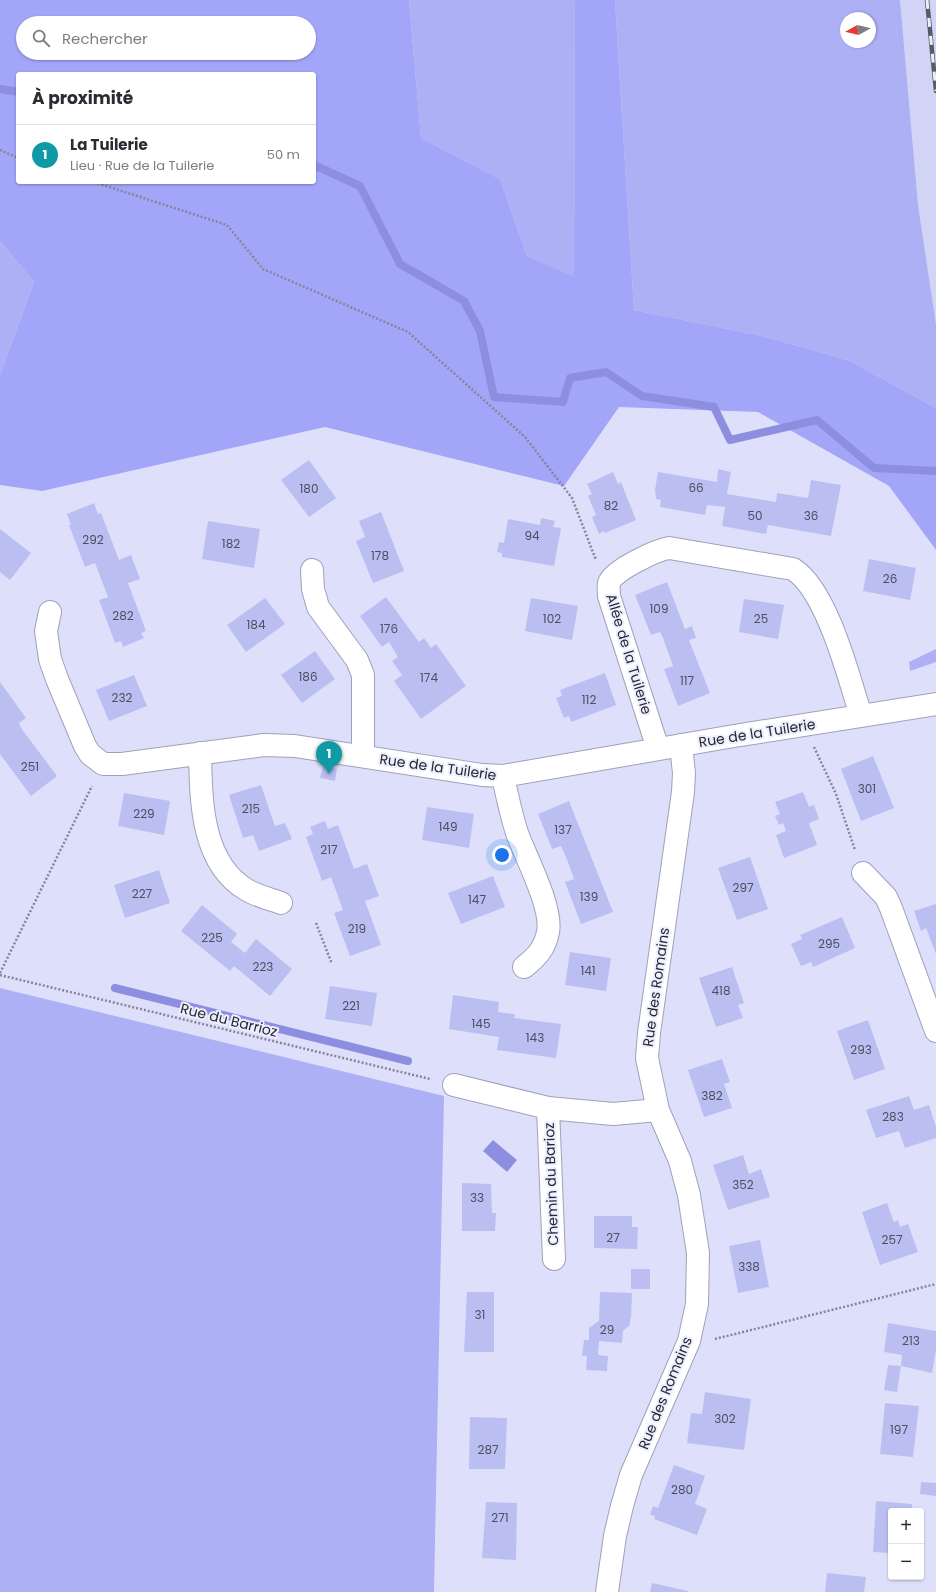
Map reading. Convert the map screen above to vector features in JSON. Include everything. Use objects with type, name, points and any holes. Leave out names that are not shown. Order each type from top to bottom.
[{"type":"street","name":"Allée de la Tuilerie","points":[[658,749],[609,596],[609,583],[615,574],[659,549],[670,548],[793,569],[802,574],[809,582],[823,608],[846,668],[861,716]]},
{"type":"street","points":[[312,570],[312,589],[318,607],[357,660],[364,675],[363,755]]},
{"type":"street","points":[[50,612],[47,637],[50,659],[57,679],[90,754],[103,764]]},
{"type":"street","name":"Rue de la Tuilerie","points":[[103,764],[122,764],[264,745],[295,746],[363,755],[482,775],[504,776],[681,745],[936,704]]},
{"type":"street","name":"Rue des Romains","points":[[607,1592],[615,1536],[631,1475],[689,1342],[697,1304],[698,1253],[689,1195],[680,1161],[658,1110],[647,1058],[684,792],[684,773],[681,745]]},
{"type":"street","points":[[200,753],[204,812],[210,841],[223,871],[247,890],[281,903]]},
{"type":"street","points":[[504,776],[512,818],[548,912],[549,931],[543,947],[536,957],[524,967]]},
{"type":"street","points":[[864,873],[886,897],[936,1031]]},
{"type":"street","points":[[454,1085],[548,1108],[613,1114],[658,1110]]},
{"type":"street","name":"Chemin du Barioz","points":[[548,1108],[554,1259]]},
{"type":"path","points":[[0,150],[16,157]]},
{"type":"path","points":[[100,184],[226,225],[263,269],[408,332],[525,437],[572,498],[594,558],[598,564],[615,574]]},
{"type":"path","points":[[804,725],[836,794],[864,873]]},
{"type":"path","points":[[0,974],[103,764]]},
{"type":"path","points":[[316,923],[332,964]]},
{"type":"path","name":"Rue du Barrioz","points":[[0,974],[454,1085]]},
{"type":"path","points":[[689,1342],[704,1342],[936,1284]]},
{"type":"shaded area","points":[[0,0],[409,0],[421,138],[500,179],[527,256],[574,277],[575,0],[615,0],[634,310],[762,336],[848,360],[936,408],[936,550],[889,486],[758,412],[619,407],[564,486],[325,427],[42,491],[0,485],[0,375],[34,282],[0,241]]},
{"type":"shaded area","points":[[409,0],[575,0],[574,278],[527,256],[500,179],[421,138]]},
{"type":"shaded area","points":[[615,0],[900,0],[918,205],[936,324],[936,408],[848,360],[762,336],[634,310]]},
{"type":"shaded area","points":[[900,0],[936,0],[936,324],[918,205]]},
{"type":"shaded area","points":[[0,241],[34,282],[0,375]]},
{"type":"shaded area","points":[[936,649],[936,662],[910,671],[909,662]]},
{"type":"shaded area","points":[[0,988],[444,1096],[434,1592],[0,1592]]},
{"type":"shaded area","points":[[493,1140],[517,1160],[507,1172],[483,1151]]},
{"type":"building","points":[[309,460],[336,498],[309,517],[281,480]]},
{"type":"building","points":[[718,469],[731,472],[727,494],[776,502],[777,493],[808,498],[811,480],[841,485],[831,536],[768,525],[766,534],[722,526],[725,507],[707,505],[705,515],[660,507],[661,500],[656,499],[655,490],[658,472],[717,482]]},
{"type":"building","points":[[613,472],[618,484],[621,482],[636,520],[599,534],[592,517],[596,515],[588,496],[592,494],[587,484]]},
{"type":"building","points":[[94,503],[98,514],[101,513],[119,560],[131,555],[140,579],[128,583],[146,631],[141,633],[144,638],[123,647],[121,641],[115,643],[99,600],[108,597],[95,563],[85,567],[69,525],[71,525],[67,514]]},
{"type":"building","points":[[381,512],[404,571],[373,583],[356,541],[365,537],[359,521]]},
{"type":"building","points":[[541,518],[555,521],[553,527],[561,528],[554,566],[502,557],[502,553],[497,552],[499,542],[504,543],[508,519],[540,525]]},
{"type":"building","points":[[208,521],[260,529],[254,568],[202,559]]},
{"type":"building","points":[[0,529],[31,553],[10,580],[0,572]]},
{"type":"building","points":[[869,559],[916,568],[910,600],[863,591]]},
{"type":"building","points":[[667,582],[685,629],[692,626],[696,638],[689,640],[710,693],[678,706],[664,669],[673,666],[663,638],[660,632],[651,635],[635,595]]},
{"type":"building","points":[[386,597],[419,642],[424,638],[431,648],[436,644],[466,686],[421,719],[394,681],[402,675],[392,661],[398,657],[389,642],[382,647],[360,616]]},
{"type":"building","points":[[265,598],[285,624],[246,652],[227,625]]},
{"type":"building","points":[[531,598],[578,606],[572,640],[525,631]]},
{"type":"building","points":[[744,599],[784,605],[778,639],[739,632]]},
{"type":"building","points":[[315,651],[335,679],[302,703],[281,675]]},
{"type":"building","points":[[605,673],[616,705],[571,722],[569,716],[564,718],[556,698],[562,696],[560,690]]},
{"type":"building","points":[[134,675],[147,706],[109,721],[96,690]]},
{"type":"building","points":[[0,682],[26,718],[19,723],[21,728],[57,776],[31,796],[0,754]]},
{"type":"building","points":[[873,756],[894,808],[861,821],[841,769]]},
{"type":"building","points":[[323,766],[337,769],[335,781],[320,778]]},
{"type":"building","points":[[261,785],[275,826],[285,823],[292,839],[259,851],[253,835],[243,838],[229,795]]},
{"type":"building","points":[[803,792],[809,807],[814,805],[819,819],[809,823],[817,845],[784,858],[776,835],[786,831],[783,823],[779,825],[775,816],[780,814],[775,802]]},
{"type":"building","points":[[124,793],[170,801],[164,835],[118,826]]},
{"type":"building","points":[[569,801],[613,912],[581,924],[565,882],[574,879],[568,862],[561,846],[552,849],[538,814]]},
{"type":"building","points":[[427,807],[474,814],[469,848],[422,840]]},
{"type":"building","points":[[325,821],[328,829],[338,825],[354,869],[367,864],[379,896],[365,901],[381,945],[350,956],[334,913],[343,910],[331,877],[322,881],[306,837],[313,834],[310,827]]},
{"type":"building","points":[[750,857],[768,909],[737,920],[718,868]]},
{"type":"building","points":[[159,870],[170,903],[125,918],[114,885]]},
{"type":"building","points":[[493,876],[505,907],[461,924],[448,893]]},
{"type":"building","points":[[936,904],[936,954],[926,928],[921,931],[914,911]]},
{"type":"building","points":[[202,905],[237,934],[231,942],[245,953],[256,939],[292,969],[270,996],[234,966],[230,971],[181,931]]},
{"type":"building","points":[[842,917],[855,948],[813,967],[811,962],[801,966],[791,944],[802,939],[800,935]]},
{"type":"building","points":[[570,952],[611,958],[606,991],[565,985]]},
{"type":"building","points":[[732,967],[744,1003],[738,1005],[743,1018],[716,1027],[699,978]]},
{"type":"building","points":[[330,986],[377,993],[372,1026],[325,1019]]},
{"type":"building","points":[[453,995],[499,1002],[498,1012],[515,1014],[514,1018],[561,1024],[556,1058],[497,1050],[499,1037],[449,1029]]},
{"type":"building","points":[[868,1020],[885,1069],[854,1080],[837,1031]]},
{"type":"building","points":[[722,1059],[730,1082],[724,1084],[732,1108],[704,1117],[688,1070]]},
{"type":"building","points":[[909,1096],[914,1110],[929,1105],[936,1127],[936,1138],[905,1148],[899,1131],[876,1138],[866,1110]]},
{"type":"building","points":[[743,1155],[749,1174],[761,1169],[770,1197],[728,1210],[713,1165]]},
{"type":"building","points":[[462,1183],[491,1184],[492,1213],[496,1213],[495,1231],[462,1231]]},
{"type":"building","points":[[887,1203],[894,1222],[898,1220],[900,1227],[908,1224],[918,1252],[880,1265],[862,1212]]},
{"type":"building","points":[[594,1216],[632,1216],[632,1227],[638,1227],[637,1249],[594,1248]]},
{"type":"building","points":[[760,1240],[769,1287],[738,1293],[729,1246]]},
{"type":"building","points":[[631,1269],[650,1269],[650,1289],[631,1289]]},
{"type":"building","points":[[467,1292],[494,1292],[494,1352],[464,1352]]},
{"type":"building","points":[[600,1292],[632,1293],[630,1325],[623,1331],[622,1343],[599,1341],[598,1355],[608,1356],[607,1371],[586,1370],[587,1356],[582,1356],[584,1340],[589,1340],[589,1328],[599,1321]]},
{"type":"building","points":[[888,1323],[936,1331],[936,1350],[932,1373],[901,1366],[902,1355],[884,1352]]},
{"type":"building","points":[[888,1365],[901,1366],[897,1392],[884,1390]]},
{"type":"building","points":[[705,1392],[751,1399],[744,1450],[687,1443],[691,1413],[702,1414]]},
{"type":"building","points":[[885,1403],[919,1406],[913,1457],[880,1454]]},
{"type":"building","points":[[470,1417],[507,1418],[505,1469],[469,1469]]},
{"type":"building","points":[[674,1465],[705,1476],[695,1504],[707,1509],[697,1535],[654,1519],[655,1516],[650,1515],[653,1506],[658,1508]]},
{"type":"building","points":[[921,1482],[936,1483],[936,1496],[920,1494]]},
{"type":"building","points":[[876,1501],[912,1504],[912,1508],[888,1508],[888,1553],[873,1552]]},
{"type":"building","points":[[486,1502],[517,1503],[516,1560],[482,1558]]},
{"type":"building","points":[[827,1573],[866,1577],[864,1592],[825,1592]]},
{"type":"building","points":[[652,1583],[688,1591],[688,1592],[650,1592]]},
{"type":"waterway","points":[[0,89],[16,92]]},
{"type":"waterway","points":[[316,166],[360,186],[400,264],[464,301],[480,331],[494,397],[563,402],[570,378],[606,372],[642,396],[714,407],[730,440],[817,420],[874,468],[936,471]]},
{"type":"waterway","points":[[115,988],[408,1061]]},
{"type":"railway","points":[[927,0],[936,91]]},
{"type":"place","name":"La Tuilerie","points":[[329,774]]}]
